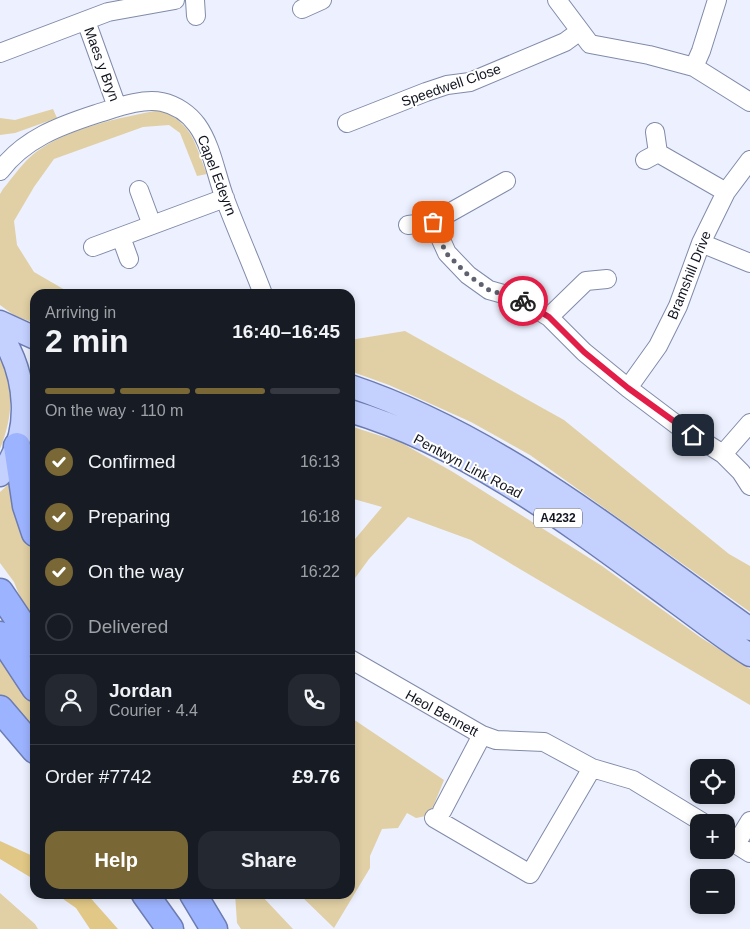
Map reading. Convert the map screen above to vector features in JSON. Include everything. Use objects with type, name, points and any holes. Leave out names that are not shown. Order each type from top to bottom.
[{"type":"highway","points":[[27,432],[30,455]]},
{"type":"highway","points":[[27,432],[26,506],[30,518]]},
{"type":"highway","points":[[0,592],[30,637]]},
{"type":"highway","points":[[0,635],[30,680]]},
{"type":"highway","points":[[0,709],[30,744]]},
{"type":"highway","points":[[149,899],[170,929]]},
{"type":"highway","points":[[168,899],[187,929]]},
{"type":"highway","points":[[196,899],[214,929]]},
{"type":"highway","points":[[213,899],[228,929]]},
{"type":"main road","points":[[0,322],[30,336]]},
{"type":"main road","points":[[0,332],[19,373],[27,432],[0,475]]},
{"type":"main road","name":"Pentwyn Link Road","points":[[355,388],[436,420],[514,462],[583,508],[750,629]]},
{"type":"main road","name":"Pentwyn Link Road","points":[[355,413],[419,438],[506,484],[548,511],[750,655]]},
{"type":"street","name":"Maes y Bryn","points":[[0,53],[108,12],[175,0]]},
{"type":"street","points":[[302,9],[322,0]]},
{"type":"street","points":[[557,0],[590,44],[649,55],[694,67],[750,102]]},
{"type":"street","points":[[694,67],[702,51],[717,0]]},
{"type":"street","name":"Maes y Bryn","points":[[86,21],[117,107]]},
{"type":"street","name":"Speedwell Close","points":[[347,123],[447,85],[470,82],[566,42],[580,31]]},
{"type":"street","name":"Capel Edeyrn","points":[[3,162],[21,148],[47,134],[117,107],[148,102],[162,102],[186,113],[204,138],[225,198],[261,289]]},
{"type":"street","points":[[656,132],[651,156],[726,192]]},
{"type":"street","name":"Bramshill Drive","points":[[628,388],[658,346],[678,306],[701,242],[726,192],[750,160]]},
{"type":"street","points":[[408,225],[433,222],[506,181]]},
{"type":"street","points":[[139,190],[152,225]]},
{"type":"street","points":[[93,247],[225,198]]},
{"type":"street","points":[[433,222],[446,253],[468,275],[489,290],[518,298],[549,317],[584,352],[628,388],[677,425],[723,454],[741,472],[750,486]]},
{"type":"street","points":[[121,237],[130,259]]},
{"type":"street","points":[[701,242],[750,263]]},
{"type":"street","points":[[549,317],[586,281],[607,279]]},
{"type":"street","points":[[723,454],[750,423]]},
{"type":"street","name":"Heol Bennett","points":[[355,662],[482,735],[496,740],[544,742],[592,768],[633,780],[690,815]]},
{"type":"street","points":[[482,735],[438,814],[530,874],[592,768]]},
{"type":"street","points":[[737,845],[750,821]]},
{"type":"shaded area","points":[[53,109],[57,118],[15,133],[0,135],[0,118],[15,120]]},
{"type":"shaded area","points":[[161,110],[172,116],[192,136],[207,174],[197,176],[180,133],[169,125],[143,127],[54,159],[34,187],[14,221],[17,245],[34,272],[63,289],[30,289],[30,321],[15,316],[0,305],[0,194],[27,160],[49,144],[80,130],[129,116]]},
{"type":"shaded area","points":[[405,331],[564,420],[729,554],[750,566],[750,612],[530,455],[471,422],[389,385],[355,373],[355,339]]},
{"type":"shaded area","points":[[0,356],[8,378],[10,402],[7,426],[0,449]]},
{"type":"shaded area","points":[[355,428],[400,442],[453,472],[602,566],[700,637],[750,669],[750,705],[471,540],[408,517],[369,559],[355,578],[355,539],[382,507],[355,499]]},
{"type":"shaded area","points":[[15,478],[23,516],[30,535],[30,613],[20,597],[14,582],[0,563],[0,492]]},
{"type":"shaded area","points":[[0,658],[30,702],[30,734],[0,700]]},
{"type":"shaded area","points":[[355,720],[444,780],[433,807],[426,816],[416,818],[407,813],[398,828],[382,829],[370,856],[370,868],[355,893]]},
{"type":"shaded area","points":[[0,841],[30,855],[30,877],[0,859]]},
{"type":"shaded area","points":[[0,893],[35,924],[38,929],[0,929]]},
{"type":"shaded area","points":[[63,899],[91,899],[118,929],[90,929],[76,908]]},
{"type":"shaded area","points":[[235,899],[265,899],[293,929],[241,929],[237,923]]},
{"type":"shaded area","points":[[304,899],[351,899],[334,928]]},
{"type":"way so far","points":[[433,222],[446,253],[468,275],[489,290],[523,301]]},
{"type":"route","points":[[523,301],[549,317],[584,352],[628,388],[693,435]]}]
